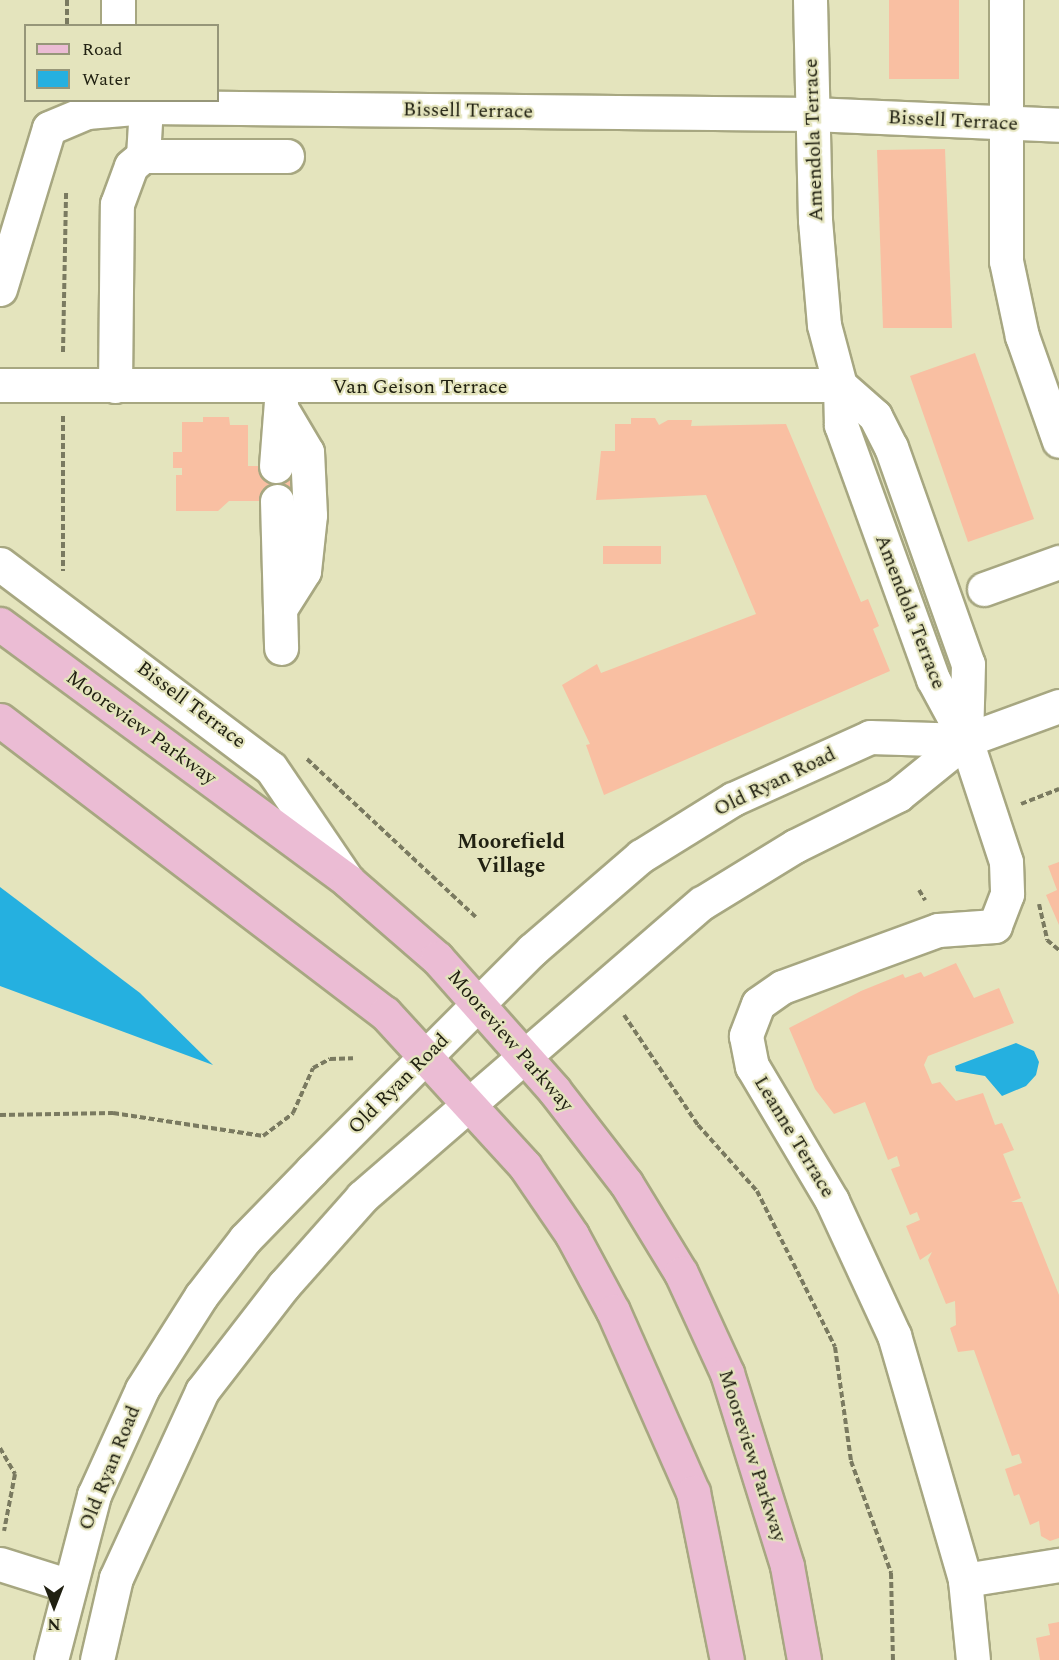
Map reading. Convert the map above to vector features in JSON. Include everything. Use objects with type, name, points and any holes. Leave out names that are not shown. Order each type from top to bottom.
[{"type":"main road","name":"Mooreview Parkway","points":[[0,624],[348,881],[480,1003],[527,1054],[626,1183],[695,1303],[759,1463],[787,1566],[804,1660]]},
{"type":"main road","points":[[0,720],[293,939],[385,1014],[428,1056],[525,1166],[572,1235],[650,1388],[693,1492],[727,1660]]},
{"type":"street","points":[[118,0],[118,24]]},
{"type":"street","name":"Amendola Terrace","points":[[810,0],[812,114],[824,326],[840,385],[875,416],[895,458],[968,664],[966,740]]},
{"type":"street","points":[[1006,0],[1006,261],[1022,336],[1059,441]]},
{"type":"street","points":[[128,105],[143,156]]},
{"type":"street","name":"Bissell Terrace","points":[[0,290],[49,128],[67,117],[128,105],[812,114],[1059,125]]},
{"type":"street","points":[[115,386],[117,204],[131,166],[143,156],[287,156]]},
{"type":"street","name":"Van Geison Terrace","points":[[0,385],[115,386],[282,397],[840,385]]},
{"type":"street","points":[[276,466],[282,397]]},
{"type":"street","points":[[280,609],[304,571],[310,515],[307,452],[282,397]]},
{"type":"street","points":[[277,501],[281,648]]},
{"type":"street","points":[[984,589],[1059,562]]},
{"type":"street","name":"Bissell Terrace","points":[[0,564],[271,768],[348,881]]},
{"type":"street","name":"Old Ryan Road","points":[[97,1660],[116,1578],[202,1391],[284,1285],[362,1197],[702,903],[795,846],[898,795],[966,740],[1059,706]]},
{"type":"street","name":"Old Ryan Road","points":[[51,1660],[67,1585],[117,1440],[194,1305],[245,1239],[480,1003],[641,856],[733,799],[870,737],[966,740]]},
{"type":"street","name":"Leanne Terrace","points":[[966,740],[1006,862],[1007,894],[995,926],[938,930],[782,987],[758,1004],[746,1036],[752,1066],[832,1201],[894,1335],[965,1580],[973,1660]]},
{"type":"street","points":[[1,1551],[67,1585]]},
{"type":"street","points":[[965,1580],[1059,1565]]},
{"type":"path","points":[[67,0],[67,24]]},
{"type":"path","points":[[63,577],[66,187]]},
{"type":"path","points":[[299,752],[476,917]]},
{"type":"path","points":[[627,1013],[692,1117],[757,1191],[835,1347],[851,1461],[891,1573],[893,1660]]},
{"type":"path","points":[[0,1115],[113,1113],[263,1136],[293,1113],[313,1068],[330,1059],[353,1058]]},
{"type":"path","points":[[0,1448],[15,1474],[1,1551]]},
{"type":"water","points":[[0,887],[140,993],[213,1065],[0,986]]},
{"type":"water","points":[[1016,1043],[1034,1051],[1039,1062],[1036,1075],[1026,1086],[1002,1096],[985,1076],[956,1071],[955,1066]]},
{"type":"building","points":[[889,0],[959,0],[959,79],[889,79]]},
{"type":"building","points":[[945,149],[952,328],[883,328],[877,150]]},
{"type":"building","points":[[975,353],[1034,519],[968,542],[910,376]]},
{"type":"building","points":[[203,417],[229,417],[230,425],[248,425],[248,466],[297,466],[297,501],[229,501],[218,511],[176,511],[176,475],[182,475],[182,468],[173,468],[173,452],[182,452],[182,422],[203,422]]},
{"type":"building","points":[[631,418],[655,418],[659,425],[668,420],[692,420],[691,426],[786,424],[861,602],[868,599],[879,626],[873,629],[890,671],[604,795],[586,745],[590,744],[562,685],[597,664],[601,673],[756,614],[706,495],[596,500],[601,451],[615,451],[615,424],[631,424]]},
{"type":"building","points":[[603,546],[661,546],[661,564],[603,564]]},
{"type":"building","points":[[1059,862],[1059,925],[1046,895],[1057,890],[1048,866]]},
{"type":"building","points":[[956,963],[974,998],[999,988],[1014,1023],[928,1056],[924,1065],[932,1084],[940,1082],[956,1101],[983,1093],[995,1125],[1002,1123],[1014,1150],[1003,1154],[1021,1198],[1011,1202],[1022,1202],[1059,1295],[1059,1538],[1050,1541],[1041,1536],[1039,1521],[1030,1525],[1019,1494],[1014,1496],[1005,1469],[1022,1463],[1019,1454],[1012,1456],[974,1350],[958,1352],[950,1328],[956,1325],[955,1301],[946,1304],[928,1260],[932,1252],[920,1260],[906,1226],[920,1220],[917,1212],[910,1215],[891,1169],[900,1166],[897,1156],[888,1160],[865,1102],[834,1114],[815,1089],[789,1028],[861,991],[903,974],[905,978],[921,972],[924,977]]},
{"type":"building","points":[[1059,1622],[1059,1660],[1040,1660],[1036,1638],[1050,1635],[1048,1624]]},
{"type":"district","name":"Moorefield Village","points":[[511,854]]}]
